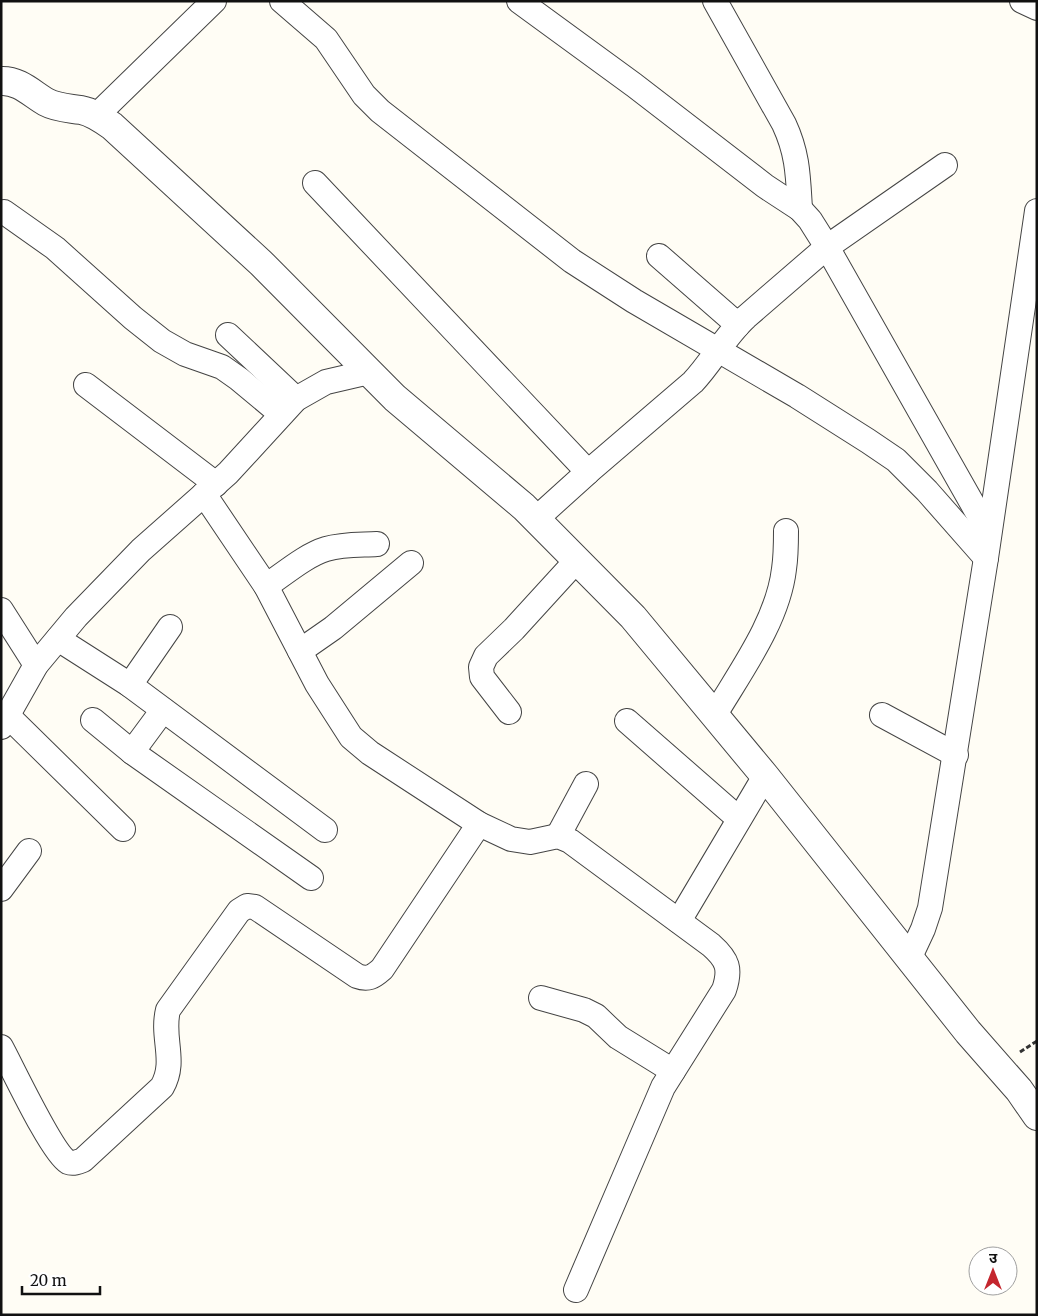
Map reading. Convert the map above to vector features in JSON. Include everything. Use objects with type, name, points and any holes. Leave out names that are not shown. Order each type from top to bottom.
[{"type":"street","points":[[96,116],[214,1]]},
{"type":"street","points":[[282,1],[326,39],[364,95],[380,111],[572,261],[634,301],[805,401],[896,460],[927,491],[986,558]]},
{"type":"street","points":[[519,1],[634,85],[765,186],[800,209],[810,220],[989,533]]},
{"type":"street","points":[[715,1],[784,124],[792,142],[797,158],[800,209]]},
{"type":"street","points":[[1022,1],[1037,8]]},
{"type":"street","points":[[3,80],[22,86],[48,103],[68,109],[82,110],[112,126],[261,263],[395,398],[536,519],[577,560],[633,618],[764,776],[968,1032],[1019,1090],[1037,1116]]},
{"type":"street","points":[[536,519],[693,382],[738,325],[827,247],[946,165]]},
{"type":"street","points":[[315,184],[588,472]]},
{"type":"street","points":[[909,959],[923,929],[930,908],[956,755],[1037,211]]},
{"type":"street","points":[[4,212],[55,248],[133,318],[162,341],[185,354],[222,367],[288,407]]},
{"type":"street","points":[[659,256],[738,325]]},
{"type":"street","points":[[228,335],[288,407]]},
{"type":"street","points":[[123,829],[5,721],[36,665],[104,587],[141,550],[210,489],[288,407],[326,382],[369,372]]},
{"type":"street","points":[[86,385],[210,489],[266,586],[328,703],[351,737],[370,753],[479,824],[511,839],[530,842],[558,836],[570,841],[722,955],[728,966],[728,980],[724,990],[672,1070],[652,1111],[576,1290]]},
{"type":"street","points":[[714,716],[758,641],[771,614],[784,570],[786,531]]},
{"type":"street","points":[[266,586],[314,554],[326,549],[340,546],[377,544]]},
{"type":"street","points":[[509,712],[482,677],[481,667],[486,656],[514,629],[577,560]]},
{"type":"street","points":[[300,651],[333,628],[411,563]]},
{"type":"street","points":[[1,610],[36,665]]},
{"type":"street","points":[[130,685],[170,627]]},
{"type":"street","points":[[58,640],[130,685],[325,830]]},
{"type":"street","points":[[132,752],[163,710]]},
{"type":"street","points":[[882,715],[956,755]]},
{"type":"street","points":[[93,720],[132,752],[311,878]]},
{"type":"street","points":[[627,721],[739,819]]},
{"type":"street","points":[[679,921],[764,776]]},
{"type":"street","points":[[558,836],[586,784]]},
{"type":"street","points":[[1,1047],[38,1119],[60,1155],[67,1161],[74,1163],[83,1160],[162,1087],[170,1068],[165,1023],[168,1010],[239,911],[247,906],[255,907],[357,976],[365,979],[374,976],[382,969],[479,824]]},
{"type":"street","points":[[1,889],[29,851]]},
{"type":"street","points":[[541,998],[584,1010],[596,1016],[618,1037],[672,1070]]}]
